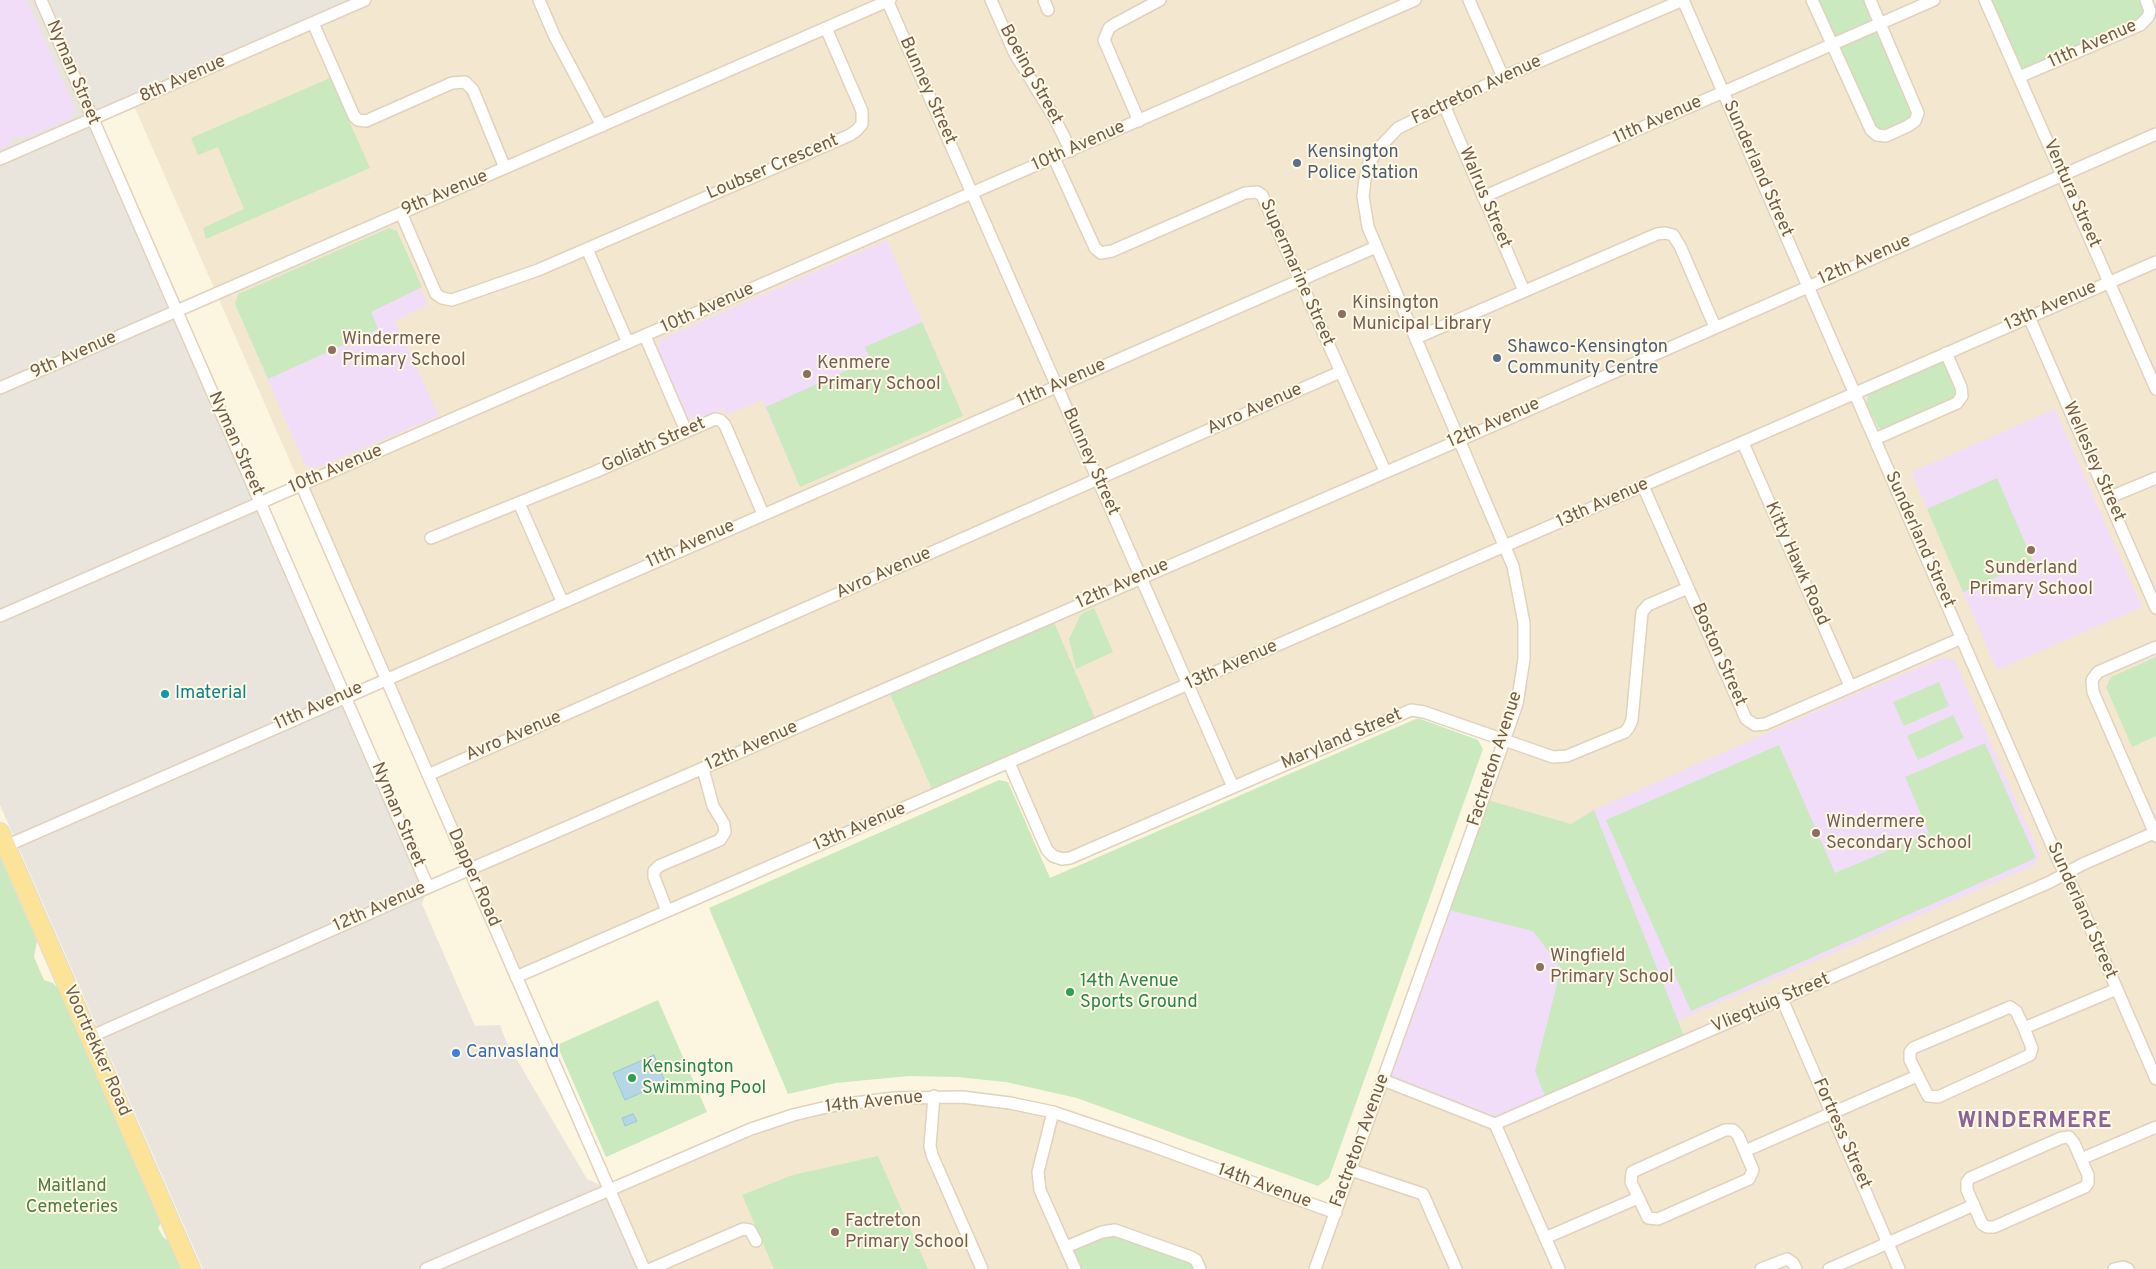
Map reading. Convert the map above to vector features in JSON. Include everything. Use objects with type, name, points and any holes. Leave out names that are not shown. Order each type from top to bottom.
[{"type":"main road","name":"Voortrekker Road","points":[[3,839],[191,1269]]},
{"type":"street","name":"Nyman Street","points":[[41,0],[428,887]]},
{"type":"street","name":"8th Avenue","points":[[0,159],[365,0]]},
{"type":"street","points":[[539,0],[554,34],[602,126]]},
{"type":"street","name":"9th Avenue","points":[[0,388],[888,0]]},
{"type":"street","name":"Bunney Street","points":[[888,0],[1233,787]]},
{"type":"street","name":"Boeing Street","points":[[991,0],[1014,52],[1054,117],[1071,151]]},
{"type":"street","points":[[1139,121],[1104,40],[1109,28],[1142,4],[1160,0]]},
{"type":"street","name":"10th Avenue","points":[[0,616],[1415,0]]},
{"type":"street","points":[[1469,0],[1502,78]]},
{"type":"street","name":"Factreton Avenue","points":[[1316,1269],[1517,704],[1522,679],[1524,640],[1524,623],[1517,584],[1505,546],[1368,227],[1364,211],[1365,180],[1369,164],[1385,139],[1398,128],[1502,78],[1683,0]]},
{"type":"street","name":"Sunderland Street","points":[[1683,0],[2156,1078]]},
{"type":"street","points":[[1812,0],[1871,130],[1881,136],[1895,132],[1915,121],[1918,113],[1870,0]]},
{"type":"street","name":"11th Avenue","points":[[1483,197],[1934,0]]},
{"type":"street","name":"Ventura Street","points":[[1985,0],[2156,389]]},
{"type":"street","name":"11th Avenue","points":[[2019,77],[2144,22],[2150,12],[2146,0]]},
{"type":"street","points":[[313,23],[354,116],[358,120],[366,121],[452,83],[465,82],[472,90],[505,168]]},
{"type":"street","name":"Loubser Crescent","points":[[401,213],[434,290],[445,300],[455,299],[529,274],[587,249],[857,130],[863,119],[862,111],[826,28]]},
{"type":"street","name":"Walrus Street","points":[[1444,105],[1524,291]]},
{"type":"street","name":"12th Avenue","points":[[90,1037],[469,869],[1460,440],[2156,134]]},
{"type":"street","name":"Supermarine Street","points":[[1054,158],[1097,251],[1101,253],[1112,251],[1245,193],[1257,192],[1262,195],[1385,471]]},
{"type":"street","points":[[1416,338],[1656,234],[1665,233],[1672,235],[1680,246],[1715,327]]},
{"type":"street","name":"11th Avenue","points":[[3,839],[346,696],[1376,246]]},
{"type":"street","points":[[587,249],[628,344]]},
{"type":"street","name":"13th Avenue","points":[[516,978],[2156,262]]},
{"type":"street","name":"Wellesley Street","points":[[2029,317],[2156,608]]},
{"type":"street","points":[[645,336],[686,432]]},
{"type":"street","points":[[1875,439],[1957,403],[1962,396],[1961,387],[1946,353]]},
{"type":"street","name":"Avro Avenue","points":[[428,775],[1340,372]]},
{"type":"street","name":"Goliath Street","points":[[431,538],[595,472],[712,419],[723,422],[763,514]]},
{"type":"street","name":"Kitty Hawk Road","points":[[1743,443],[1850,686]]},
{"type":"street","points":[[2108,498],[2156,478]]},
{"type":"street","name":"Dapper Road","points":[[302,486],[644,1269]]},
{"type":"street","name":"Boston Street","points":[[1643,486],[1746,719],[1755,725],[1765,724],[1962,638]]},
{"type":"street","points":[[519,503],[562,601]]},
{"type":"street","name":"Maryland Street","points":[[1010,763],[1047,850],[1053,856],[1062,859],[1070,858],[1411,710],[1424,712],[1504,741],[1560,758],[1625,732],[1632,720],[1642,612],[1648,606],[1688,588]]},
{"type":"street","points":[[2155,834],[2093,692],[2092,680],[2098,672],[2156,647]]},
{"type":"street","points":[[668,911],[654,877],[656,868],[720,840],[725,832],[724,824],[713,806],[703,768]]},
{"type":"street","name":"Vliegtuig Street","points":[[1495,1124],[2050,882],[2155,834]]},
{"type":"street","points":[[2024,1028],[2117,989]]},
{"type":"street","name":"Fortress Street","points":[[1782,999],[1900,1269]]},
{"type":"street","points":[[2007,1007],[2016,1011],[2024,1028],[2032,1048],[2032,1053],[2026,1058],[1935,1098],[1926,1094],[1910,1057],[1910,1052],[1916,1046],[2007,1007]]},
{"type":"street","points":[[1745,1151],[1917,1076]]},
{"type":"street","points":[[1383,1080],[1495,1124],[1559,1269]]},
{"type":"street","points":[[934,1096],[930,1146],[932,1155],[982,1269]]},
{"type":"street","name":"14th Avenue","points":[[426,1269],[729,1138],[792,1115],[857,1101],[934,1096],[1010,1102],[1052,1112],[1150,1145],[1336,1213]]},
{"type":"street","points":[[1052,1112],[1038,1172],[1040,1190],[1075,1269]]},
{"type":"street","points":[[2081,1159],[2156,1127]]},
{"type":"street","points":[[1728,1129],[1737,1133],[1753,1170],[1751,1177],[1747,1180],[1656,1220],[1646,1216],[1638,1198],[1630,1179],[1631,1174],[1636,1168],[1728,1129]]},
{"type":"street","points":[[2066,1137],[2073,1140],[2089,1177],[2085,1187],[1989,1228],[1982,1224],[1974,1205],[1966,1187],[1968,1180],[2066,1137]]},
{"type":"street","points":[[1351,1170],[1423,1194],[1456,1269]]},
{"type":"street","points":[[1545,1238],[1638,1198]]},
{"type":"street","points":[[1829,1269],[1974,1205]]},
{"type":"street","points":[[651,1269],[743,1229],[750,1230],[756,1241]]},
{"type":"street","points":[[1066,1247],[1102,1232],[1115,1230],[1191,1257],[1196,1260],[1200,1269]]},
{"type":"street","points":[[1761,1269],[1787,1259],[1794,1263],[1796,1269]]},
{"type":"street","points":[[2114,1269],[2120,1267],[2128,1269]]},
{"type":"shaded area","points":[[0,0],[365,0],[93,119],[428,887],[422,904],[475,1026],[500,1025],[506,1041],[587,1179],[609,1189],[644,1269],[203,1269],[0,805]]},
{"type":"shaded area","points":[[0,0],[27,0],[75,109],[72,118],[25,138],[19,136],[12,139],[12,144],[0,149]]},
{"type":"shaded area","points":[[365,0],[2156,0],[2156,1269],[644,1269],[609,1189],[722,1141],[849,1102],[1010,1103],[1336,1213],[1504,741],[1417,710],[1071,858],[1053,856],[1010,764],[516,977],[132,101]]},
{"type":"shaded area","name":"Windermere Primary School","points":[[389,228],[397,231],[428,305],[395,321],[439,416],[314,469],[305,465],[235,304],[238,294]]},
{"type":"shaded area","name":"Kenmere Primary School","points":[[887,240],[963,416],[800,487],[762,400],[726,415],[723,409],[696,420],[687,417],[657,348],[661,339]]},
{"type":"shaded area","name":"Sunderland Primary School","points":[[2055,409],[2142,607],[1997,670],[1911,472]]},
{"type":"shaded area","points":[[1942,658],[1954,659],[2040,855],[2035,865],[1678,1021],[1686,1041],[1495,1124],[1383,1080],[1484,799],[1571,824],[1594,810],[1864,690]]},
{"type":"green space","points":[[1812,0],[1870,0],[1915,121],[1877,135]]},
{"type":"green space","points":[[1988,0],[2141,0],[2144,12],[2140,20],[2025,68],[2019,66]]},
{"type":"green space","points":[[330,78],[370,168],[206,239],[203,228],[244,209],[218,147],[198,155],[191,138]]},
{"type":"green space","points":[[389,228],[397,231],[422,287],[371,312],[378,329],[268,379],[235,304],[238,294]]},
{"type":"green space","points":[[922,322],[963,416],[800,487],[766,407],[870,360],[865,347]]},
{"type":"green space","points":[[1943,361],[1959,390],[1955,399],[1883,430],[1878,427],[1866,403],[1870,391]]},
{"type":"green space","points":[[1997,478],[2033,561],[1963,592],[1927,509]]},
{"type":"green space","points":[[1094,608],[1113,652],[1076,669],[1069,639],[1081,614]]},
{"type":"green space","points":[[1053,620],[1095,718],[932,789],[889,692]]},
{"type":"green space","points":[[2156,657],[2156,736],[2132,747],[2106,687],[2111,677]]},
{"type":"green space","points":[[1939,682],[1949,706],[1904,726],[1893,702]]},
{"type":"green space","points":[[1953,715],[1964,738],[1918,760],[1907,736]]},
{"type":"green space","name":"14th Avenue Sports Ground","points":[[1418,718],[1478,740],[1483,749],[1329,1178],[1318,1186],[1077,1098],[1006,1082],[957,1077],[909,1076],[836,1083],[788,1094],[709,908],[999,780],[1008,782],[1050,878]]},
{"type":"green space","name":"Windermere Secondary School","points":[[1985,743],[2036,858],[1691,1011],[1606,820],[1779,745],[1835,873],[1929,833],[1905,777]]},
{"type":"green space","points":[[1484,799],[1571,824],[1594,810],[1686,1041],[1547,1101],[1535,1071],[1561,968],[1533,931],[1444,909]]},
{"type":"green space","name":"Maitland Cemeteries","points":[[0,857],[37,941],[34,957],[44,980],[53,983],[59,989],[161,1223],[158,1228],[163,1237],[169,1241],[181,1269],[0,1269]]},
{"type":"green space","name":"Kensington Swimming Pool","points":[[658,1000],[707,1112],[606,1157],[557,1045]]},
{"type":"green space","name":"Factreton Primary School","points":[[878,1156],[928,1269],[774,1269],[742,1195],[793,1175]]},
{"type":"green space","points":[[1109,1233],[1190,1260],[1195,1269],[1079,1269],[1073,1255],[1075,1249]]},
{"type":"water","points":[[654,1055],[665,1082],[625,1100],[613,1073]]},
{"type":"water","points":[[633,1114],[637,1121],[625,1126],[622,1118]]},
{"type":"place","name":"Kensington Police Station","points":[[1297,163]]},
{"type":"place","name":"Kinsington Municipal Library","points":[[1342,314]]},
{"type":"place","name":"Windermere Primary School","points":[[332,350]]},
{"type":"place","name":"Shawco-Kensington Community Centre","points":[[1497,358]]},
{"type":"place","name":"Kenmere Primary School","points":[[807,374]]},
{"type":"place","name":"Sunderland Primary School","points":[[2031,550]]},
{"type":"place","name":"Imaterial","points":[[165,694]]},
{"type":"place","name":"Windermere Secondary School","points":[[1816,833]]},
{"type":"place","name":"Wingfield Primary School","points":[[1540,967]]},
{"type":"place","name":"14th Avenue Sports Ground","points":[[1070,992]]},
{"type":"place","name":"Canvasland","points":[[456,1053]]},
{"type":"place","name":"Kensington Swimming Pool","points":[[632,1078]]},
{"type":"place","name":"Factreton Primary School","points":[[835,1232]]},
{"type":"district","name":"WINDERMERE","points":[[2035,1123]]}]
